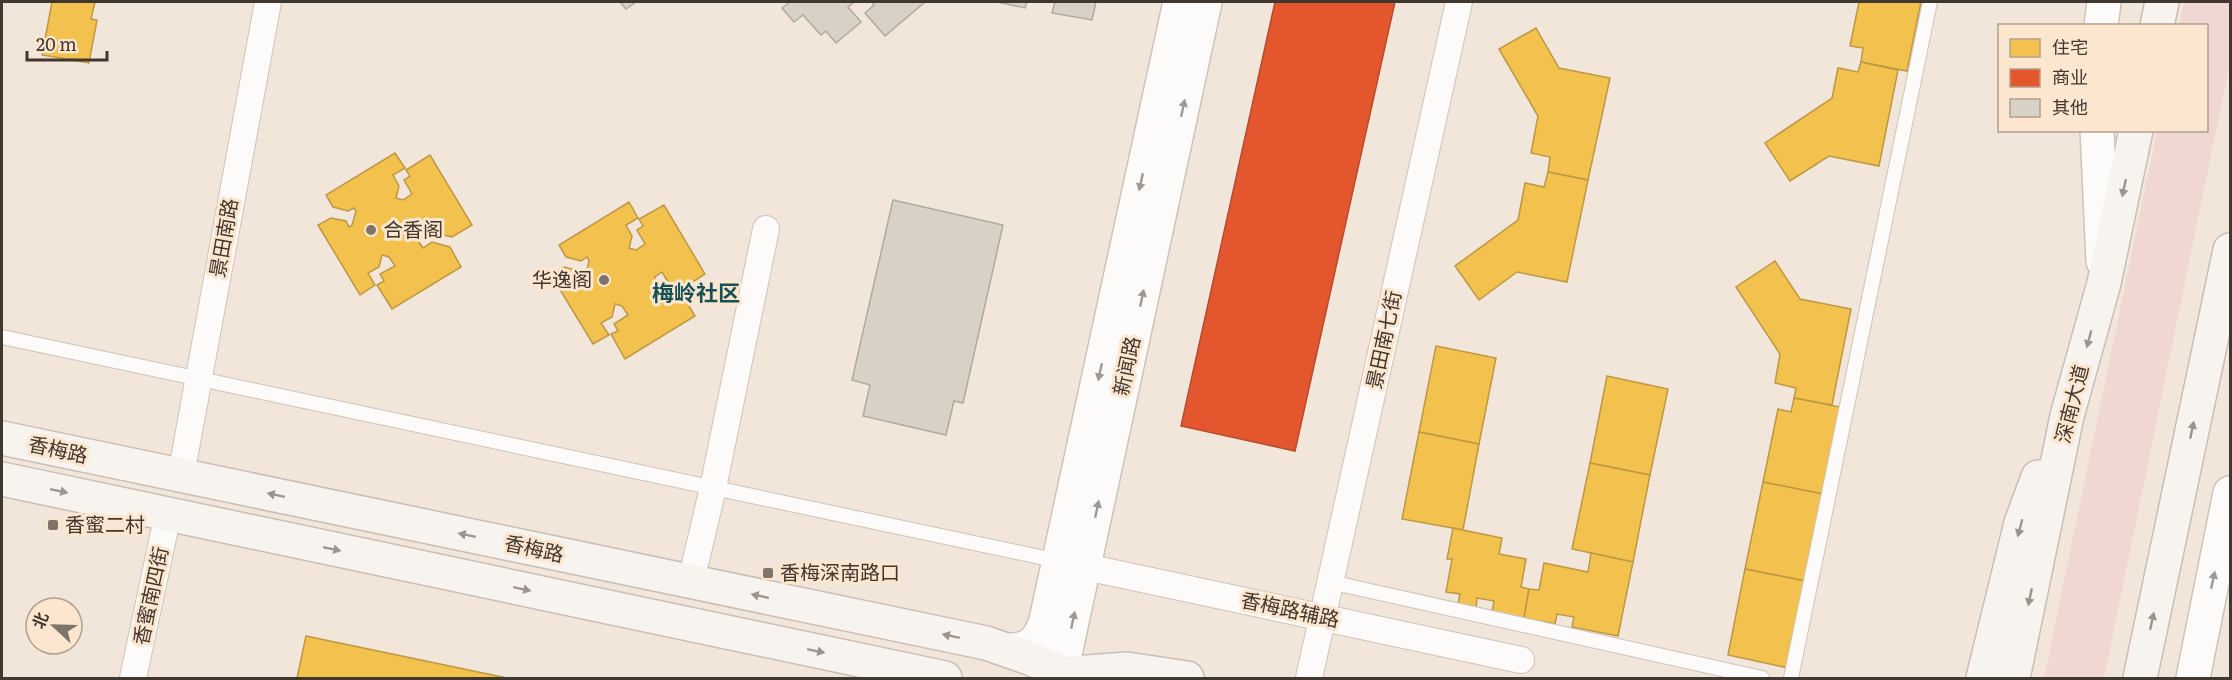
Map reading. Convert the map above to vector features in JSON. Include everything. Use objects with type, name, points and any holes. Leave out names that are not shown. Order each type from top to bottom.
[{"type":"main road","points":[[2157,24],[2162,2]]},
{"type":"main road","name":"深南大道","points":[[2013,678],[2067,416],[2104,283],[2136,132]]},
{"type":"main road","points":[[2140,678],[2230,250]]},
{"type":"main road","points":[[1983,678],[2021,524],[2036,480],[2067,416]]},
{"type":"main road","name":"香梅路","points":[[2,438],[1008,650],[1067,676]]},
{"type":"main road","name":"香梅路","points":[[2,478],[945,678]]},
{"type":"main road","name":"香梅路","points":[[1024,678],[1127,669],[1186,678]]},
{"type":"street","name":"景田南路","points":[[181,475],[268,2]]},
{"type":"street","name":"新闻路","points":[[1067,676],[1072,564],[1180,2]]},
{"type":"street","name":"新闻路","points":[[1008,650],[1021,650],[1033,644],[1039,637],[1072,564],[1205,2]]},
{"type":"street","name":"景田南七街","points":[[1309,678],[1459,2]]},
{"type":"street","points":[[2101,24],[2104,2]]},
{"type":"street","points":[[2097,132],[2104,283]]},
{"type":"street","points":[[691,582],[713,488],[766,229]]},
{"type":"street","points":[[2193,678],[2230,493]]},
{"type":"street","name":"香蜜南四街","points":[[133,678],[168,514]]},
{"type":"street","name":"香梅路辅路","points":[[1072,564],[1521,660]]},
{"type":"street","name":"新闻路","points":[[1046,620],[1046,648],[1053,666],[1067,676]]},
{"type":"lane","points":[[1791,678],[1930,2]]},
{"type":"lane","points":[[2,337],[1072,564]]},
{"type":"lane","points":[[1330,582],[1762,678]]},
{"type":"shaded area","points":[[2184,2],[2230,2],[2230,62],[2104,678],[2044,678],[2157,132],[2208,132],[2208,24],[2179,24]]},
{"type":"building: 住宅","points":[[52,2],[95,2],[91,19],[97,20],[89,63],[42,55]]},
{"type":"building: 住宅","points":[[1859,2],[1921,2],[1907,71],[1861,62],[1863,48],[1850,46]]},
{"type":"building: 住宅","points":[[1536,28],[1559,68],[1610,78],[1588,180],[1548,172],[1550,157],[1531,153],[1538,116],[1499,49]]},
{"type":"building: 住宅","points":[[1861,62],[1898,70],[1879,166],[1829,156],[1790,181],[1765,143],[1832,98],[1838,68],[1858,72]]},
{"type":"building: 住宅","name":"合香阁","points":[[395,153],[405,168],[393,175],[399,186],[396,198],[403,200],[412,194],[404,180],[410,176],[406,170],[430,155],[472,225],[452,237],[435,233],[429,223],[422,228],[418,241],[423,248],[432,242],[450,247],[461,267],[392,309],[377,285],[384,281],[380,274],[395,266],[389,257],[382,255],[379,267],[368,273],[375,285],[360,295],[318,225],[331,218],[346,221],[349,227],[352,225],[356,211],[354,208],[348,211],[333,207],[326,195]]},
{"type":"building: 住宅","points":[[1548,172],[1588,180],[1567,282],[1517,272],[1479,300],[1455,266],[1518,220],[1525,183],[1544,187]]},
{"type":"building: 住宅","name":"华逸阁","points":[[629,202],[638,218],[626,225],[632,236],[629,248],[636,250],[645,244],[637,230],[643,226],[639,219],[664,205],[705,274],[685,287],[668,282],[662,272],[655,277],[652,291],[656,298],[665,292],[683,296],[695,316],[625,359],[611,334],[618,331],[614,324],[628,315],[622,306],[615,304],[612,317],[601,323],[609,335],[593,344],[551,275],[564,267],[579,271],[582,276],[586,274],[589,261],[587,257],[581,261],[566,257],[559,245]]},
{"type":"building: 住宅","points":[[1775,261],[1800,299],[1851,309],[1832,405],[1794,398],[1796,388],[1775,383],[1780,354],[1736,287]]},
{"type":"building: 住宅","points":[[1436,346],[1496,358],[1479,444],[1419,432]]},
{"type":"building: 住宅","points":[[1607,376],[1668,389],[1650,475],[1590,463]]},
{"type":"building: 住宅","points":[[1794,398],[1840,407],[1823,494],[1763,482],[1778,409],[1791,412]]},
{"type":"building: 住宅","points":[[1419,432],[1479,444],[1463,530],[1402,519]]},
{"type":"building: 住宅","points":[[1590,463],[1650,475],[1633,562],[1572,549]]},
{"type":"building: 住宅","points":[[1763,482],[1823,494],[1805,581],[1745,569]]},
{"type":"building: 住宅","points":[[1453,528],[1502,538],[1499,554],[1526,559],[1521,587],[1529,589],[1524,618],[1492,612],[1494,601],[1477,598],[1476,608],[1458,604],[1460,594],[1446,592],[1452,559],[1447,559]]},
{"type":"building: 住宅","points":[[1591,553],[1633,562],[1618,636],[1572,627],[1574,617],[1557,614],[1555,624],[1524,618],[1529,589],[1539,590],[1544,563],[1588,572]]},
{"type":"building: 住宅","points":[[1745,569],[1805,581],[1788,668],[1728,655]]},
{"type":"building: 住宅","points":[[306,636],[507,678],[297,678]]},
{"type":"building: 商业","points":[[1275,2],[1395,2],[1295,451],[1181,426]]},
{"type":"building: 其他","points":[[620,2],[636,2],[626,9]]},
{"type":"building: 其他","points":[[790,2],[851,2],[853,3],[848,7],[861,22],[836,43],[826,31],[821,35],[803,15],[794,22],[782,8]]},
{"type":"building: 其他","points":[[872,2],[925,2],[885,36],[865,13],[874,5]]},
{"type":"building: 其他","points":[[997,2],[1027,2],[1025,8]]},
{"type":"building: 其他","points":[[1055,2],[1096,2],[1092,20],[1052,13]]},
{"type":"building: 其他","points":[[893,200],[1003,225],[963,403],[954,401],[946,435],[863,416],[870,385],[852,380]]},
{"type":"place","name":"合香阁","points":[[371,230]]},
{"type":"place","name":"华逸阁","points":[[604,280]]},
{"type":"place","name":"香蜜二村","points":[[53,525]]},
{"type":"place","name":"香梅深南路口","points":[[768,573]]},
{"type":"district","name":"梅岭社区","points":[[696,293]]}]
